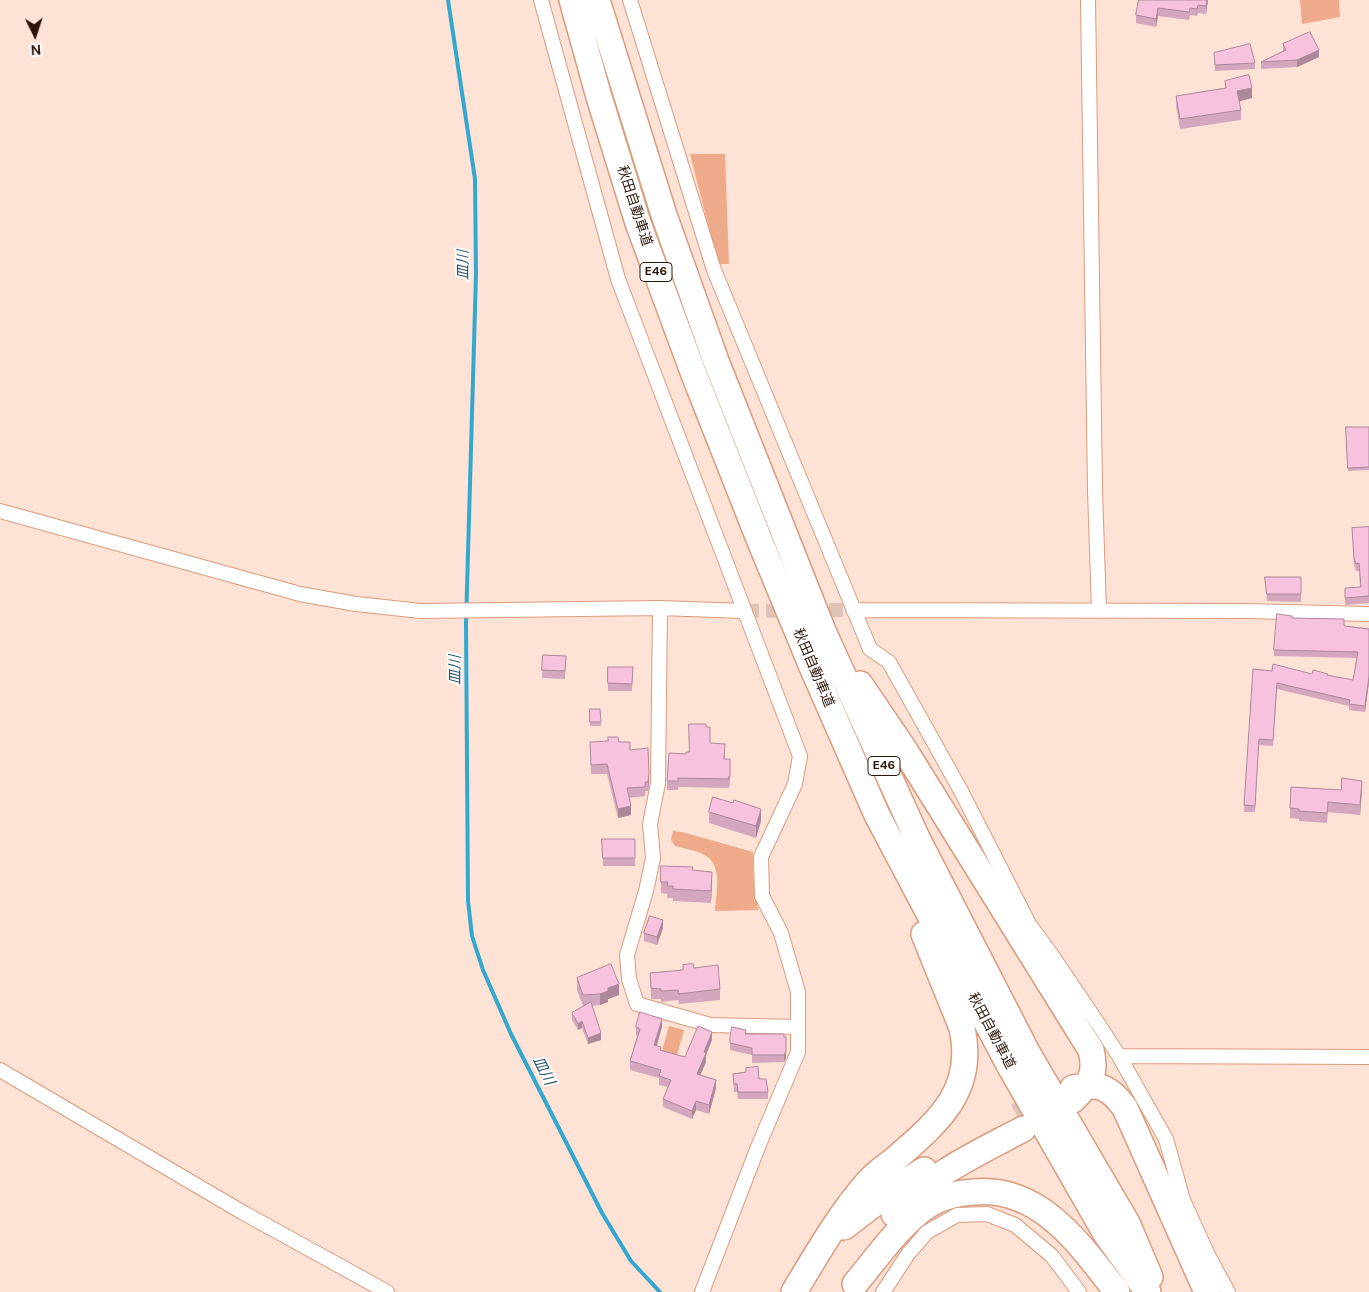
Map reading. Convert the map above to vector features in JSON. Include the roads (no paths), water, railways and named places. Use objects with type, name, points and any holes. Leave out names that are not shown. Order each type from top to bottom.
[{"type":"highway","name":"秋田自動車道","points":[[572,0],[638,223],[693,372],[766,557],[877,815],[1008,1063],[1106,1234],[1148,1292]]},
{"type":"highway","name":"秋田自動車道","points":[[597,0],[664,215],[716,361],[823,630],[917,838],[1027,1052],[1127,1223],[1157,1292]]},
{"type":"highway","points":[[823,630],[904,749],[1091,1050],[1094,1063],[1093,1074],[1076,1092],[1104,1088],[1116,1096],[1125,1108],[1207,1292]]},
{"type":"highway","points":[[794,1292],[823,1244],[854,1199],[870,1180],[944,1114],[955,1097],[962,1079],[966,1044],[962,1028],[877,815]]},
{"type":"highway","points":[[823,1244],[892,1190],[1020,1122],[917,1192],[887,1222],[875,1240],[853,1288]]},
{"type":"highway","points":[[853,1288],[908,1221],[928,1205],[962,1193],[979,1192],[1000,1193],[1022,1199],[1043,1211],[1077,1241],[1117,1292]]},
{"type":"street","points":[[541,0],[618,279],[800,756],[794,784],[761,857],[762,896],[780,933],[798,992],[798,1052],[758,1147],[702,1292]]},
{"type":"street","points":[[630,0],[714,270],[870,650],[888,662],[961,791],[1029,924],[1057,962],[1119,1056],[1166,1139],[1183,1200],[1207,1253],[1228,1292]]},
{"type":"street","points":[[1088,0],[1095,490],[1099,611]]},
{"type":"street","points":[[0,511],[300,594],[356,604],[421,611],[660,608],[745,611]]},
{"type":"street","points":[[660,608],[658,783],[650,824],[653,858],[646,891],[627,954],[629,979],[637,1004],[710,1025],[798,1027]]},
{"type":"street","points":[[853,610],[1260,611],[1369,614]]},
{"type":"street","points":[[1119,1056],[1369,1057]]},
{"type":"street","points":[[0,1070],[242,1212],[387,1292]]},
{"type":"street","points":[[883,1292],[908,1254],[928,1232],[957,1216],[986,1214],[1015,1225],[1052,1256],[1079,1292]]},
{"type":"waterway","name":"皿川","points":[[448,0],[475,179],[476,274],[466,623],[468,901],[472,936],[483,970],[511,1034],[602,1213],[631,1261],[660,1292]]},
{"type":"tunnel","points":[[745,611],[853,610]]},
{"type":"tunnel","points":[[1017,1116],[1052,1097]]}]
